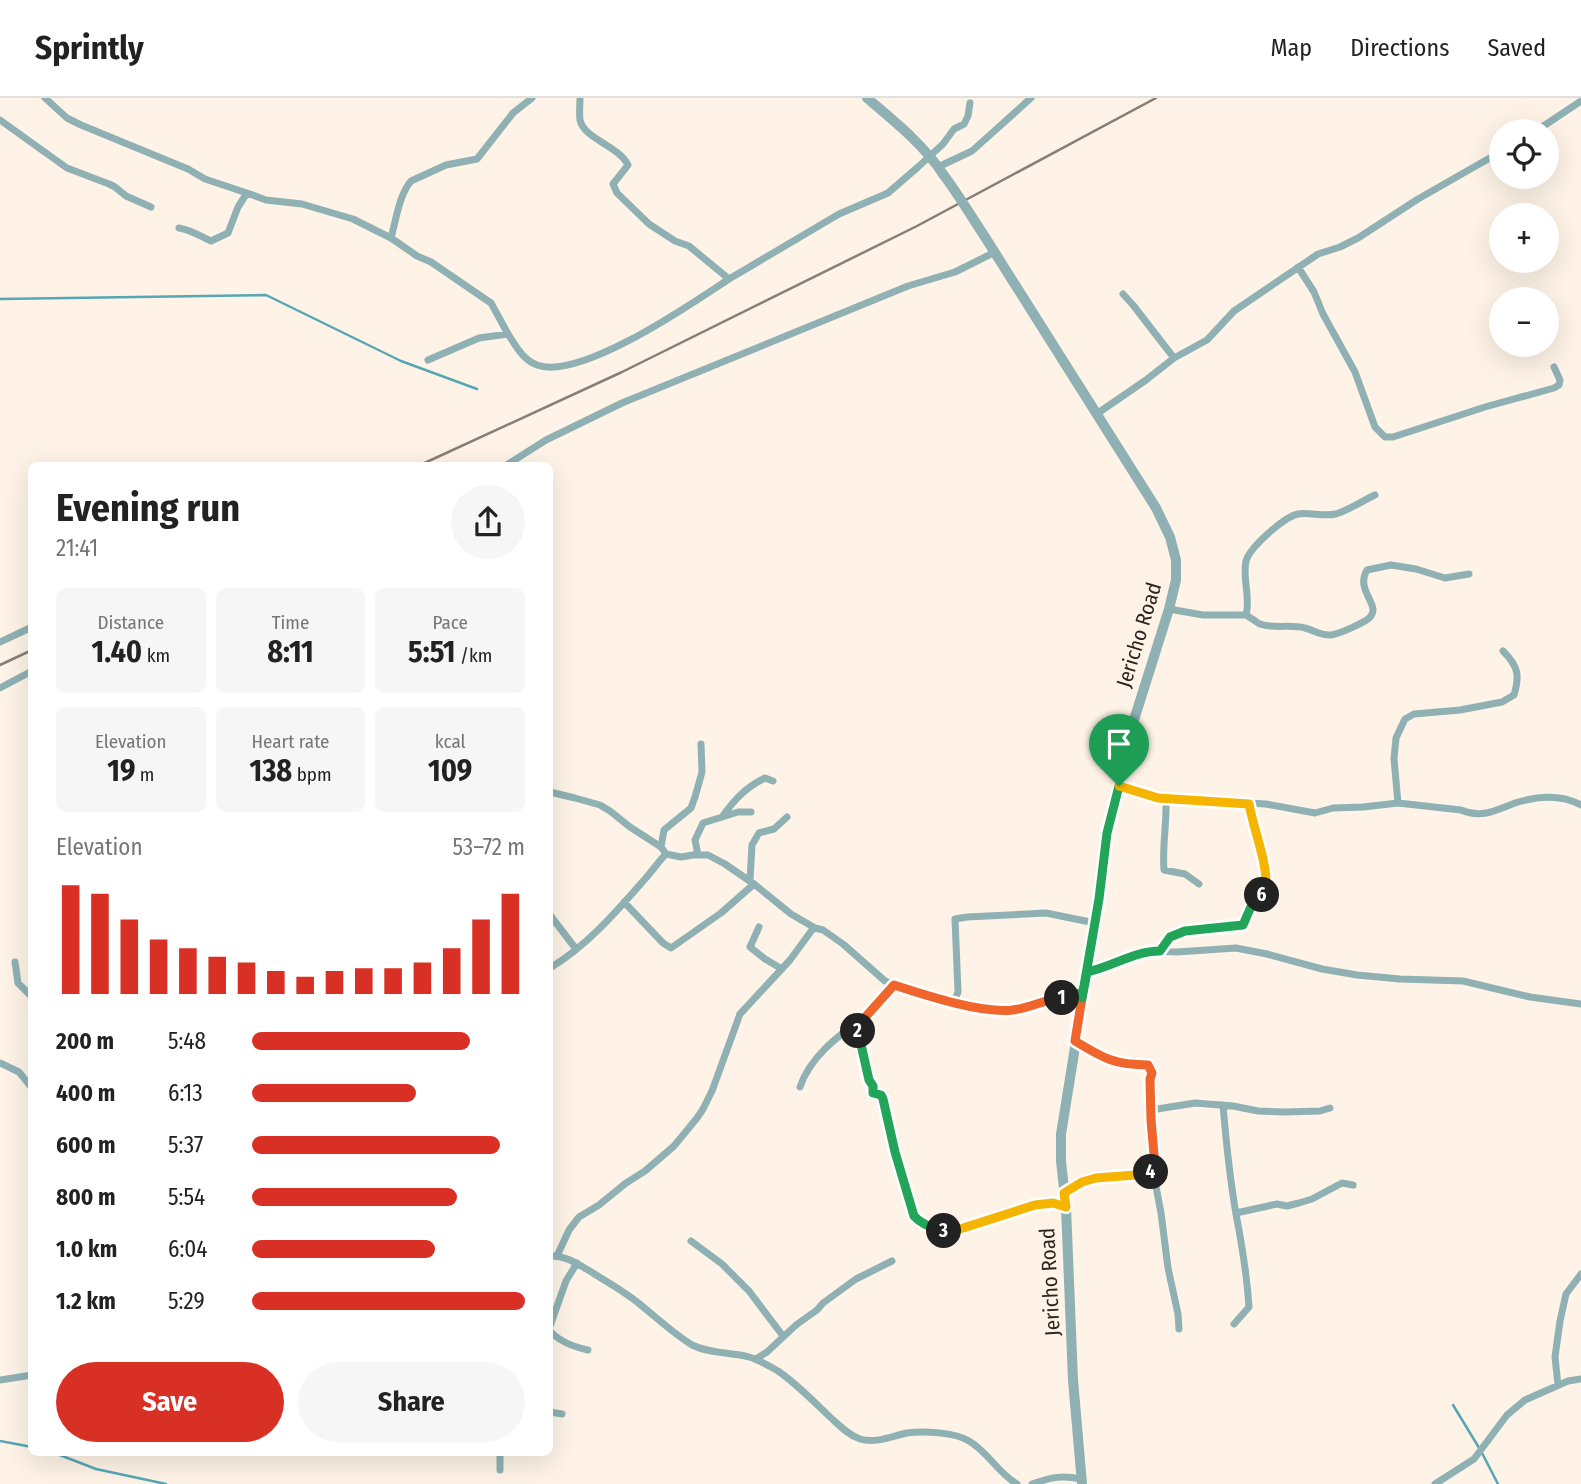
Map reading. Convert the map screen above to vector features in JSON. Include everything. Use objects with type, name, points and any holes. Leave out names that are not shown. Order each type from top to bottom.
[{"type":"street","points":[[45,98],[67,118],[80,125],[169,160],[205,178],[267,200],[302,204],[353,219],[391,238],[492,303],[522,355],[531,362],[550,368],[564,367],[616,347],[664,321],[839,214],[888,193],[930,157],[954,130],[964,124],[970,103]]},
{"type":"street","points":[[391,238],[407,186],[411,181],[446,165],[477,159],[513,113],[532,98]]},
{"type":"street","points":[[580,98],[580,123],[616,151],[628,165],[613,184],[617,193],[649,224],[675,242],[688,246],[729,279]]},
{"type":"street","name":"Jericho Road","points":[[867,98],[898,124],[930,157],[960,196],[1156,508],[1170,537],[1176,560],[1176,580],[1169,610],[1134,720],[1107,833],[1061,1134],[1073,1380],[1082,1482]]},
{"type":"street","points":[[941,171],[972,151],[1031,98]]},
{"type":"street","points":[[1553,119],[1581,100]]},
{"type":"street","points":[[0,120],[67,168],[109,184],[125,196],[151,207]]},
{"type":"street","points":[[1098,413],[1174,358],[1207,340],[1234,311],[1298,267],[1318,254],[1358,238],[1418,199],[1489,158]]},
{"type":"street","points":[[179,228],[191,230],[212,240],[220,238],[228,233],[238,207],[247,193]]},
{"type":"street","points":[[511,462],[546,440],[622,403],[908,286],[955,272],[995,252]]},
{"type":"street","points":[[1298,267],[1314,292],[1355,372],[1376,427],[1385,437],[1393,437],[1554,388],[1559,385],[1560,380],[1554,367]]},
{"type":"street","points":[[1123,294],[1174,358]]},
{"type":"street","points":[[428,360],[479,338],[508,334]]},
{"type":"street","points":[[1247,615],[1247,561],[1252,549],[1284,520],[1295,514],[1332,515],[1375,495]]},
{"type":"street","points":[[1169,610],[1203,615],[1247,615],[1261,625],[1304,628],[1331,635],[1372,616],[1371,603],[1363,586],[1367,570],[1391,565],[1445,578],[1469,574]]},
{"type":"street","points":[[0,642],[28,629]]},
{"type":"street","points":[[1398,803],[1394,759],[1396,738],[1405,719],[1414,714],[1460,710],[1502,702],[1514,695],[1518,677],[1515,666],[1503,651]]},
{"type":"street","points":[[0,688],[28,673]]},
{"type":"street","points":[[553,966],[610,919],[664,850],[664,830],[691,807],[695,797],[702,772],[702,744]]},
{"type":"street","points":[[722,817],[752,784],[765,778],[773,781]]},
{"type":"street","points":[[1119,786],[1158,798],[1266,804],[1315,813],[1333,808],[1398,803],[1481,814],[1498,811],[1519,802],[1558,796],[1581,805]]},
{"type":"street","points":[[553,793],[600,805],[664,850],[681,857],[708,855],[716,859],[752,882],[791,914],[823,930],[843,944],[885,981],[894,985],[993,1011],[1015,1010],[1083,992]]},
{"type":"street","points":[[1166,799],[1164,870],[1185,874],[1199,884]]},
{"type":"street","points":[[1160,951],[1170,937],[1185,931],[1243,925],[1253,902],[1266,891],[1267,881],[1249,804]]},
{"type":"street","points":[[698,855],[695,839],[703,823],[738,812],[751,813]]},
{"type":"street","points":[[624,902],[671,948],[722,912],[752,882],[752,845],[760,833],[774,829],[787,817]]},
{"type":"street","points":[[954,1002],[958,992],[955,919],[1046,913],[1095,922]]},
{"type":"street","points":[[553,919],[576,948]]},
{"type":"street","points":[[760,927],[750,947],[782,969]]},
{"type":"street","points":[[815,928],[740,1014],[712,1091],[697,1118],[674,1146],[645,1171],[574,1222],[553,1256],[577,1264],[640,1304],[691,1344],[709,1351],[756,1359],[779,1372],[847,1433],[867,1441],[909,1433],[960,1437],[982,1451],[1004,1475],[1017,1484]]},
{"type":"street","points":[[1087,972],[1135,956],[1160,951],[1236,948],[1334,971],[1400,979],[1463,981],[1530,997],[1581,1004]]},
{"type":"street","points":[[15,962],[18,983],[28,994]]},
{"type":"street","points":[[894,985],[858,1027],[869,1080],[873,1093],[881,1095],[883,1099],[914,1216],[927,1226],[945,1231],[960,1229],[1035,1205],[1053,1203],[1066,1207]]},
{"type":"street","points":[[800,1087],[808,1069],[831,1043],[873,1010]]},
{"type":"street","points":[[1075,1041],[1104,1059],[1130,1065],[1148,1065],[1152,1073],[1153,1171],[1179,1329]]},
{"type":"street","points":[[0,1063],[19,1072],[28,1083]]},
{"type":"street","points":[[1151,1110],[1195,1103],[1258,1111],[1320,1111],[1330,1108]]},
{"type":"street","points":[[1223,1105],[1236,1213],[1243,1247],[1248,1307],[1234,1324]]},
{"type":"street","points":[[1064,1193],[1082,1182],[1096,1178],[1149,1174],[1153,1171]]},
{"type":"street","points":[[1236,1213],[1277,1204],[1287,1206],[1312,1199],[1342,1183],[1353,1185]]},
{"type":"street","points":[[691,1241],[723,1264],[749,1291],[783,1336]]},
{"type":"street","points":[[756,1359],[856,1279],[891,1261]]},
{"type":"street","points":[[553,1319],[566,1281],[577,1264]]},
{"type":"street","points":[[1558,1385],[1555,1357],[1560,1321],[1566,1294],[1581,1274]]},
{"type":"street","points":[[553,1333],[568,1344],[589,1350]]},
{"type":"street","points":[[0,1380],[28,1376]]},
{"type":"street","points":[[1435,1484],[1474,1459],[1507,1415],[1525,1400],[1568,1381],[1581,1379]]},
{"type":"street","points":[[553,1412],[562,1414]]},
{"type":"street","points":[[500,1456],[500,1470]]},
{"type":"street","points":[[1032,1484],[1056,1477],[1069,1477],[1082,1482]]},
{"type":"waterway","points":[[0,299],[266,295],[401,361],[477,389]]},
{"type":"waterway","points":[[1453,1405],[1498,1484]]},
{"type":"waterway","points":[[0,1441],[28,1446]]},
{"type":"waterway","points":[[62,1456],[96,1469],[166,1484]]},
{"type":"railway","points":[[427,462],[622,372],[917,226],[1156,98]]},
{"type":"railway","points":[[0,665],[28,652]]},
{"type":"route","points":[[1119,786],[1158,798],[1249,804],[1267,881],[1266,891],[1253,902],[1243,925],[1185,931],[1170,937],[1160,951],[1135,956],[1087,972],[1075,1041],[1104,1059],[1130,1065],[1148,1065],[1152,1073],[1153,1171],[1149,1174],[1109,1176],[1082,1182],[1064,1193],[1066,1207],[1053,1203],[1035,1205],[960,1229],[945,1231],[927,1226],[914,1216],[883,1099],[881,1095],[873,1093],[869,1080],[858,1027],[894,985],[993,1011],[1025,1008],[1046,1000],[1068,998],[1083,992],[1107,833],[1119,786]]}]
